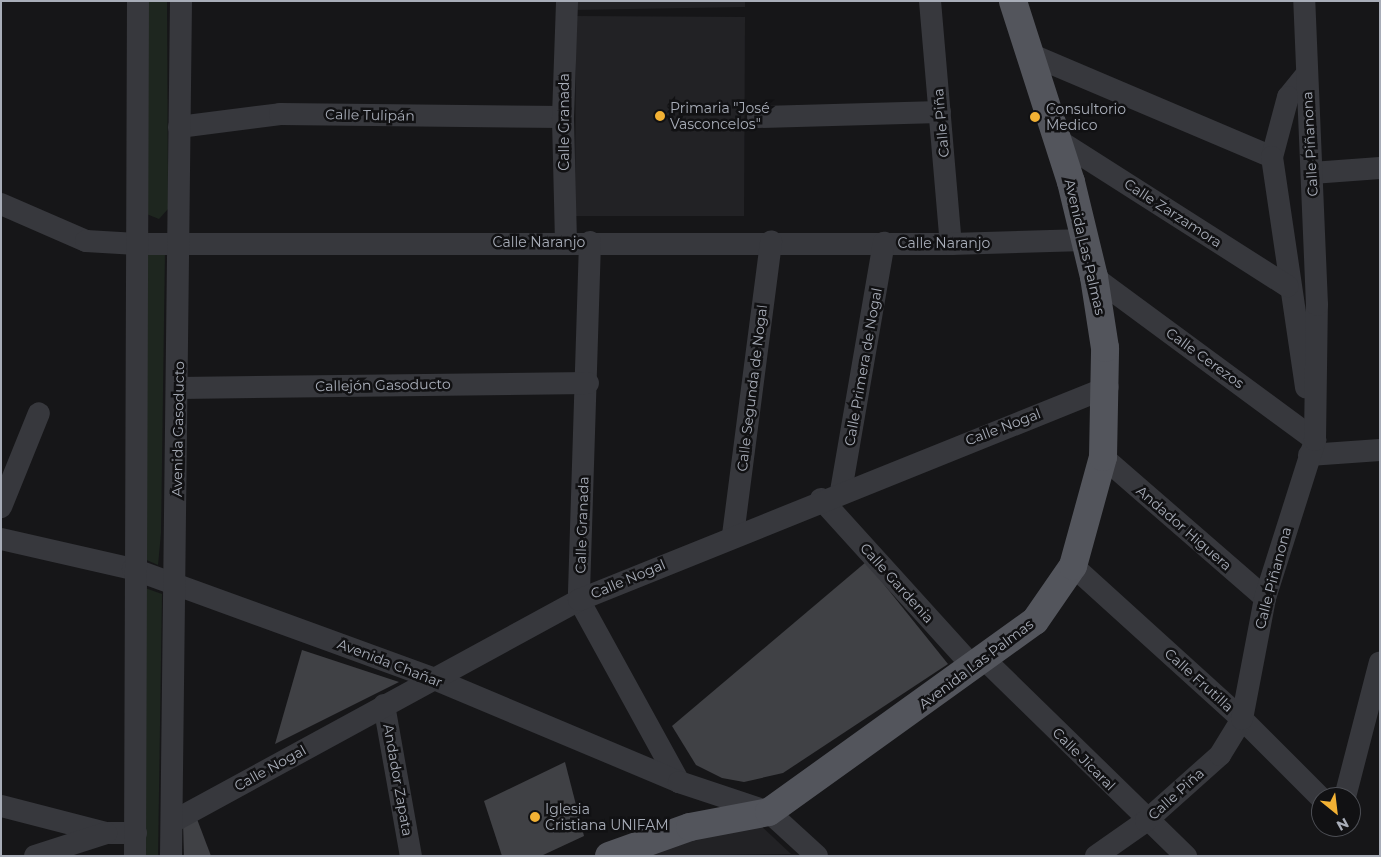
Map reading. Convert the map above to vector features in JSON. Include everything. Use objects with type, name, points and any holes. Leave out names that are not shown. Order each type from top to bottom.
[{"type":"main road","name":"Avenida Las Palmas","points":[[609,856],[690,827],[769,812],[980,664],[1035,621],[1073,566],[1103,457],[1108,387],[1094,277],[1085,240],[1058,140],[1027,52],[1013,1]]},
{"type":"street","points":[[135,856],[133,569],[138,1]]},
{"type":"street","name":"Avenida Gasoducto","points":[[171,856],[179,388],[178,242],[181,1]]},
{"type":"street","name":"Calle Granada","points":[[566,242],[562,117],[567,1]]},
{"type":"street","name":"Calle Piña","points":[[930,1],[951,244]]},
{"type":"street","points":[[1304,1],[1306,75]]},
{"type":"street","points":[[1027,52],[1272,157]]},
{"type":"street","name":"Calle Piñanona","points":[[1306,75],[1288,97],[1272,157],[1287,286],[1312,447]]},
{"type":"street","name":"Calle Piñanona","points":[[1242,719],[1265,598],[1312,447],[1317,305],[1306,75]]},
{"type":"street","points":[[758,116],[940,112]]},
{"type":"street","name":"Calle Tulipán","points":[[179,128],[280,114],[562,117]]},
{"type":"street","name":"Calle Zarzamora","points":[[1058,140],[1287,286]]},
{"type":"street","points":[[1312,173],[1380,168]]},
{"type":"street","name":"Calle Naranjo","points":[[1,204],[86,241],[137,244],[178,242],[771,241],[951,244],[1085,240]]},
{"type":"street","name":"Calle Segunda de Nogal","points":[[733,535],[771,241]]},
{"type":"street","name":"Calle Granada","points":[[579,600],[588,383],[590,242]]},
{"type":"street","name":"Calle Primera de Nogal","points":[[831,495],[884,243]]},
{"type":"street","name":"Calle Cerezos","points":[[1094,277],[1312,447]]},
{"type":"street","name":"Callejón Gasoducto","points":[[179,388],[588,383]]},
{"type":"street","name":"Calle Nogal","points":[[172,822],[384,704],[579,600],[831,495],[1108,387]]},
{"type":"street","points":[[1,507],[39,413]]},
{"type":"street","points":[[1312,447],[1380,450]]},
{"type":"street","name":"Andador Higuera","points":[[1103,457],[1265,598]]},
{"type":"street","name":"Calle Gardenia","points":[[831,495],[980,664]]},
{"type":"street","name":"Avenida Chañar","points":[[1,539],[133,569],[175,583],[432,678],[679,782],[769,812]]},
{"type":"street","name":"Calle Frutilla","points":[[1073,566],[1242,719],[1311,788]]},
{"type":"street","points":[[579,600],[679,782]]},
{"type":"street","points":[[1348,787],[1380,662]]},
{"type":"street","name":"Calle Jicaral","points":[[980,664],[1146,821],[1186,856]]},
{"type":"street","name":"Andador Zapata","points":[[384,704],[411,856]]},
{"type":"street","name":"Calle Piña","points":[[1096,856],[1146,821],[1220,755],[1242,719]]},
{"type":"street","points":[[1,806],[106,833],[136,833]]},
{"type":"street","points":[[769,812],[817,856]]},
{"type":"street","points":[[35,856],[106,833]]},
{"type":"shaded area","points":[[146,1],[167,1],[168,209],[159,219],[144,213]]},
{"type":"shaded area","points":[[573,1],[745,1],[745,7],[574,10]]},
{"type":"shaded area","name":"Primaria \"José Vasconcelos\"","points":[[576,16],[745,17],[744,216],[575,216]]},
{"type":"shaded area","points":[[165,249],[161,533],[158,565],[142,558],[143,257]]},
{"type":"shaded area","points":[[145,588],[162,594],[158,856],[142,856]]},
{"type":"shaded area","points":[[756,821],[791,854],[635,856]]},
{"type":"building","points":[[866,562],[948,664],[783,773],[744,782],[722,778],[696,765],[672,726]]},
{"type":"building","points":[[302,650],[399,682],[275,744]]},
{"type":"building","points":[[565,762],[584,836],[541,856],[502,856],[484,801]]},
{"type":"building","points":[[197,819],[211,856],[184,856],[183,822]]},
{"type":"place","name":"Primaria \"José Vasconcelos\"","points":[[660,116]]},
{"type":"place","name":"Consultorio Medico","points":[[1035,117]]},
{"type":"place","name":"Iglesia Cristiana UNIFAM","points":[[535,817]]}]
